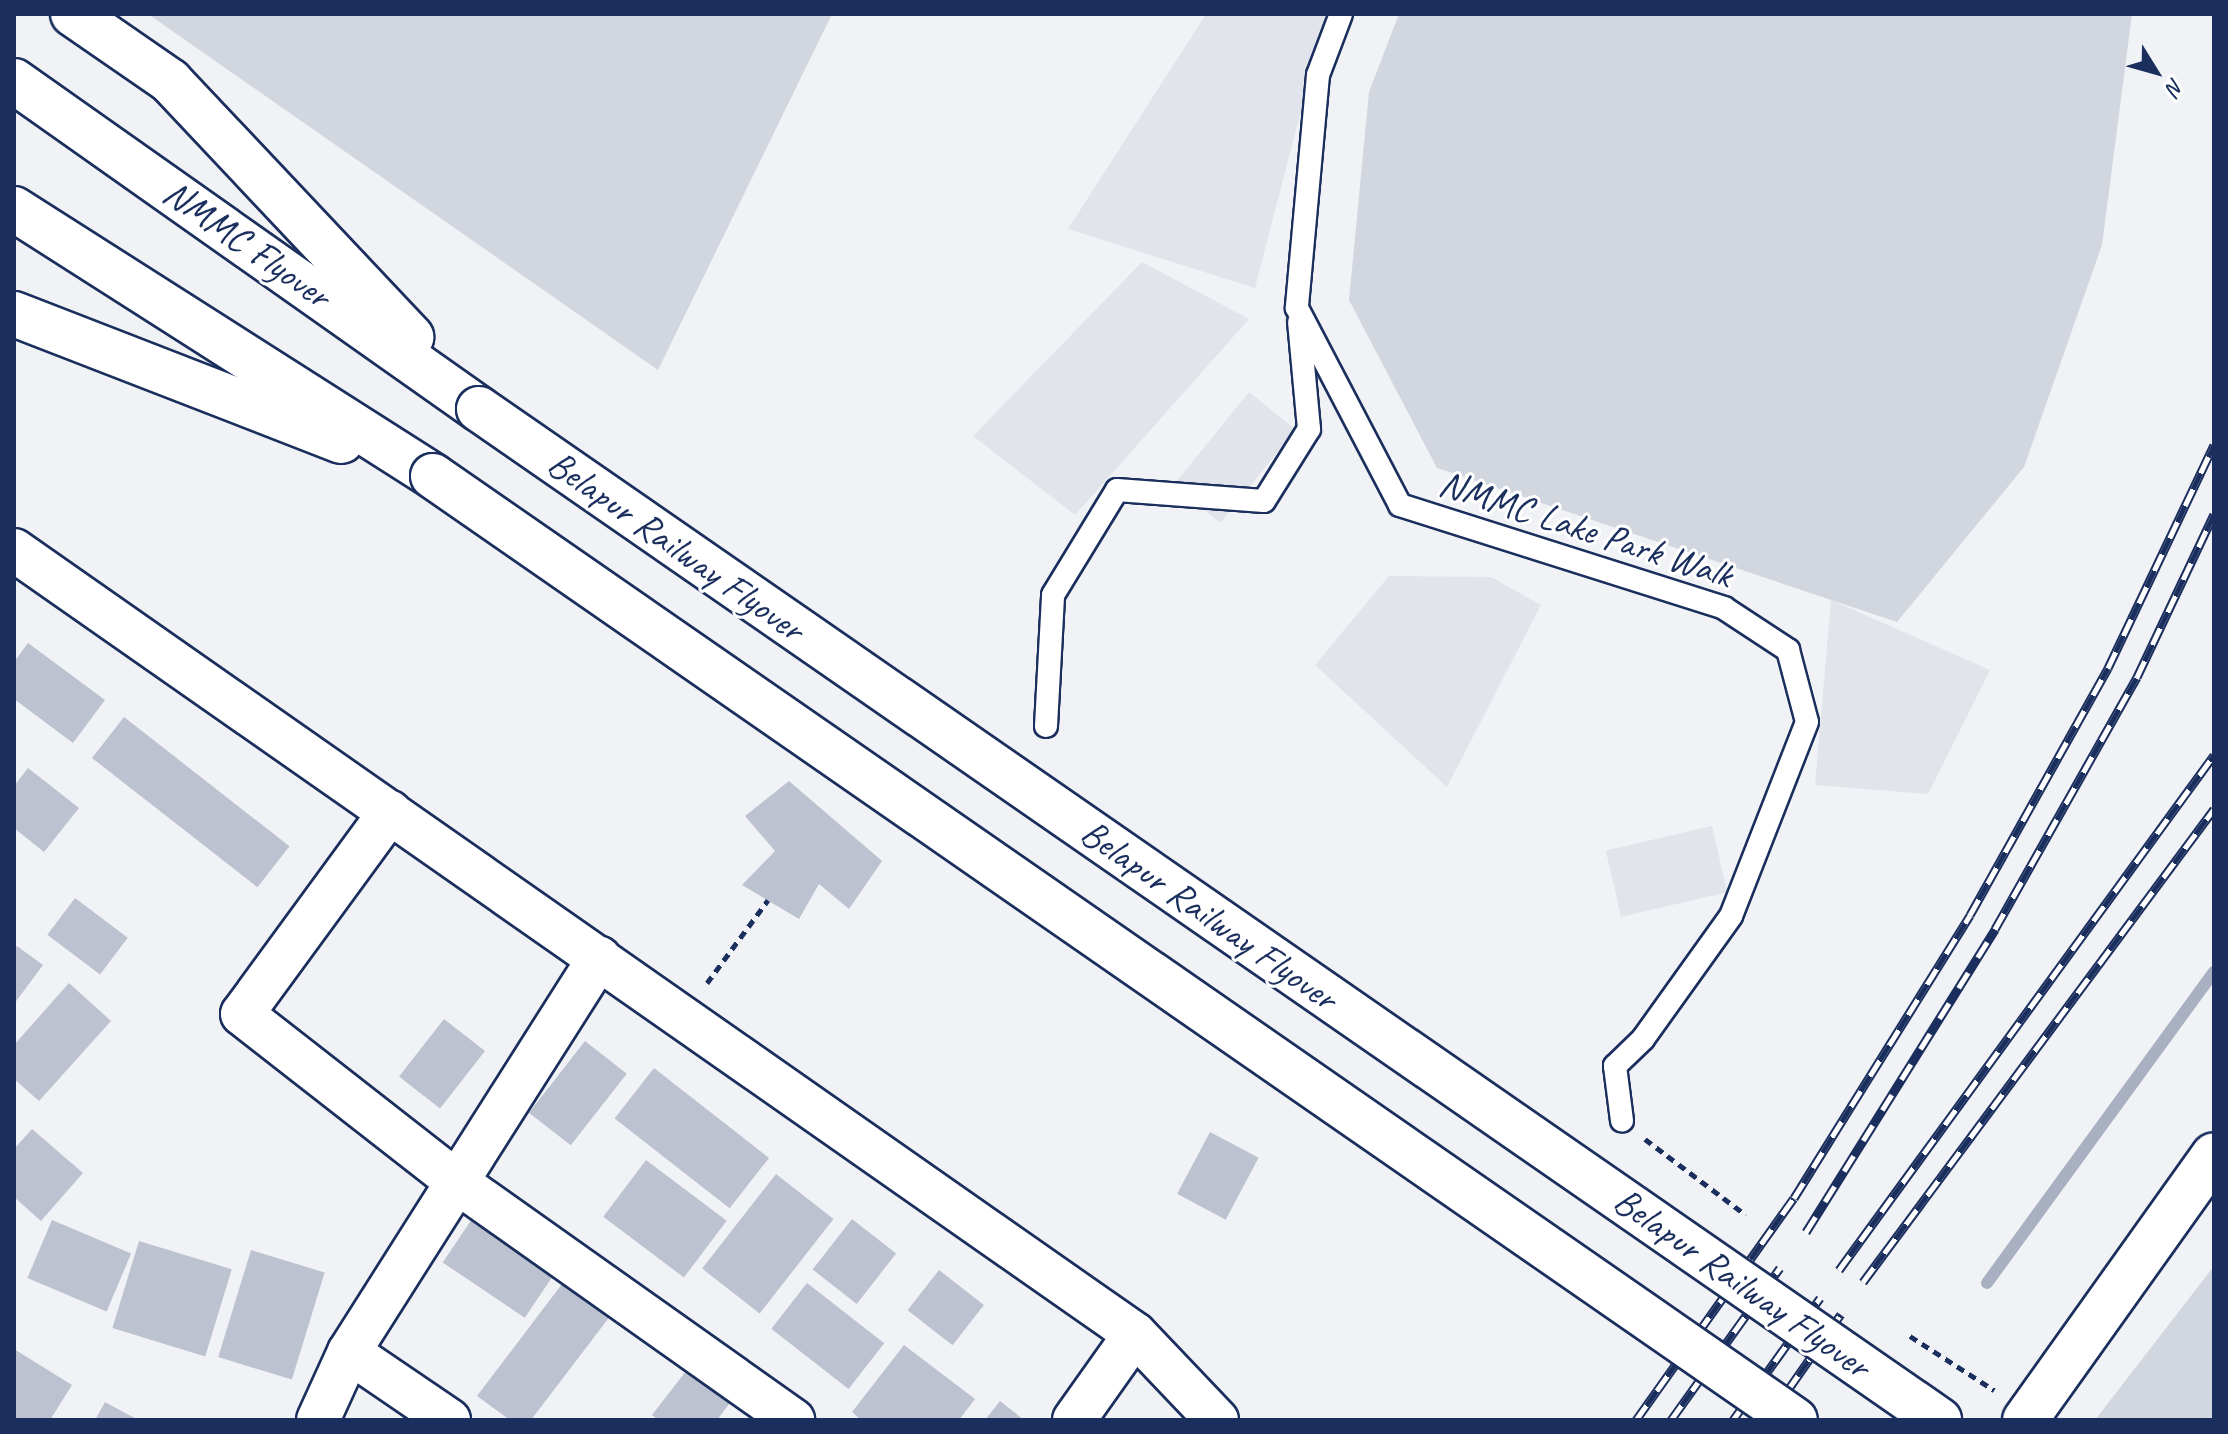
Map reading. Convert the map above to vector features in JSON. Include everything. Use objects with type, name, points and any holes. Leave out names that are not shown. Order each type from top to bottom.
[{"type":"main road","points":[[73,14],[170,81],[479,409]]},
{"type":"main road","name":"NMMC Flyover","points":[[14,81],[479,409]]},
{"type":"main road","points":[[14,209],[433,476],[1795,1420]]},
{"type":"main road","points":[[14,314],[433,476]]},
{"type":"main road","name":"Belapur Railway Flyover","points":[[479,409],[1939,1420]]},
{"type":"main road","points":[[2012,1407],[2214,1155]]},
{"type":"street","points":[[14,550],[1135,1334],[1217,1420]]},
{"type":"street","points":[[390,812],[242,1014],[457,1182],[793,1420]]},
{"type":"street","points":[[318,1420],[349,1352],[599,958]]},
{"type":"street","points":[[1074,1420],[1135,1334]]},
{"type":"street","points":[[349,1352],[449,1420]]},
{"type":"lane","points":[[1046,726],[1053,595],[1117,490],[1264,501],[1309,429],[1297,308],[1318,75],[1341,14]]},
{"type":"lane","name":"NMMC Lake Park Walk","points":[[1297,308],[1400,505],[1724,608],[1788,650],[1807,722],[1782,801],[1731,916],[1643,1039],[1615,1066],[1622,1121]]},
{"type":"path","points":[[682,1016],[768,900]]},
{"type":"path","points":[[1622,1121],[1746,1215]]},
{"type":"path","points":[[1910,1336],[2012,1407]]},
{"type":"shaded area","points":[[148,14],[832,14],[658,370]]},
{"type":"shaded area","points":[[1206,14],[1326,14],[1255,288],[1068,229]]},
{"type":"shaded area","points":[[1399,14],[2132,14],[2102,245],[2024,467],[1897,622],[1437,468],[1349,300],[1369,92]]},
{"type":"shaded area","points":[[1142,262],[1249,319],[1075,515],[973,436]]},
{"type":"shaded area","points":[[1249,392],[1296,430],[1220,523],[1173,485]]},
{"type":"shaded area","points":[[1389,576],[1491,577],[1541,605],[1447,787],[1315,665]]},
{"type":"shaded area","points":[[1831,600],[1990,670],[1928,794],[1815,785]]},
{"type":"shaded area","points":[[1712,826],[1727,892],[1621,917],[1606,851]]},
{"type":"shaded area","points":[[2214,1266],[2214,1420],[2095,1420]]},
{"type":"building","points":[[28,643],[105,700],[73,743],[14,699],[14,662]]},
{"type":"building","points":[[124,717],[289,846],[257,887],[92,758]]},
{"type":"building","points":[[28,768],[79,808],[44,852],[14,828],[14,786]]},
{"type":"building","points":[[789,781],[882,861],[849,909],[819,884],[799,919],[742,885],[775,851],[745,816]]},
{"type":"building","points":[[75,898],[128,938],[100,974],[47,935]]},
{"type":"building","points":[[17,946],[43,965],[14,1004],[14,950]]},
{"type":"building","points":[[69,983],[111,1021],[39,1101],[14,1079],[14,1045]]},
{"type":"building","points":[[444,1019],[485,1051],[440,1109],[399,1077]]},
{"type":"building","points":[[585,1041],[627,1074],[571,1145],[529,1113]]},
{"type":"building","points":[[654,1068],[769,1158],[730,1208],[615,1118]]},
{"type":"building","points":[[32,1129],[83,1173],[41,1221],[14,1197],[14,1149]]},
{"type":"building","points":[[1210,1132],[1259,1158],[1226,1220],[1177,1194]]},
{"type":"building","points":[[646,1160],[727,1221],[684,1277],[603,1217]]},
{"type":"building","points":[[776,1174],[834,1219],[760,1314],[702,1269]]},
{"type":"building","points":[[474,1216],[556,1271],[525,1318],[443,1262]]},
{"type":"building","points":[[852,1219],[896,1253],[857,1304],[813,1269]]},
{"type":"building","points":[[52,1220],[131,1254],[107,1312],[27,1278]]},
{"type":"building","points":[[139,1241],[232,1269],[205,1356],[112,1328]]},
{"type":"building","points":[[251,1250],[325,1273],[292,1380],[218,1357]]},
{"type":"building","points":[[939,1270],[984,1305],[953,1345],[908,1310]]},
{"type":"building","points":[[565,1280],[611,1315],[531,1420],[510,1420],[477,1396]]},
{"type":"building","points":[[807,1283],[884,1343],[849,1389],[771,1329]]},
{"type":"building","points":[[904,1345],[975,1399],[959,1420],[861,1420],[852,1412]]},
{"type":"building","points":[[14,1349],[72,1385],[50,1420],[14,1420]]},
{"type":"building","points":[[693,1362],[736,1395],[717,1420],[658,1420],[652,1415]]},
{"type":"building","points":[[1000,1401],[1024,1420],[985,1420]]},
{"type":"building","points":[[105,1402],[138,1420],[95,1420]]},
{"type":"waterway","points":[[1987,1283],[2214,972]]},
{"type":"railway","points":[[1636,1420],[1794,1198],[1970,915],[2108,668],[2214,445]]},
{"type":"railway","points":[[1806,1232],[1995,929],[2137,677],[2214,514]]},
{"type":"railway","points":[[1839,1270],[2214,755]]},
{"type":"railway","points":[[1863,1282],[2214,809]]},
{"type":"railway","points":[[1671,1420],[1780,1268]]},
{"type":"railway","points":[[1733,1420],[1820,1298]]},
{"type":"railway","points":[[1767,1420],[1841,1314]]}]
